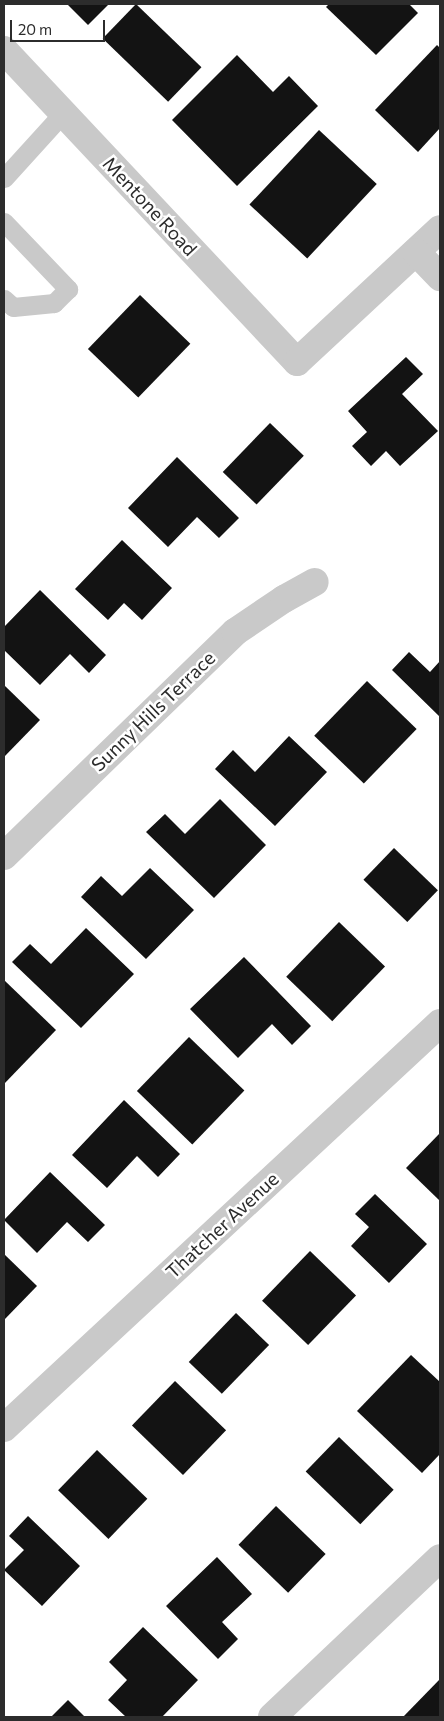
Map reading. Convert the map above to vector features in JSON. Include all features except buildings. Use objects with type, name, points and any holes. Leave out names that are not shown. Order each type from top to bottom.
[{"type":"street","name":"Mentone Road","points":[[4,50],[297,362],[416,252]]},
{"type":"street","points":[[440,229],[416,252],[440,277]]},
{"type":"street","name":"Sunny Hills Terrace","points":[[4,856],[235,632],[284,599],[315,582]]},
{"type":"street","name":"Thatcher Avenue","points":[[4,1428],[440,1023]]},
{"type":"street","points":[[272,1717],[440,1558]]},
{"type":"lane","points":[[4,178],[63,113]]},
{"type":"lane","points":[[4,222],[68,289],[54,304],[12,307],[4,300]]}]
